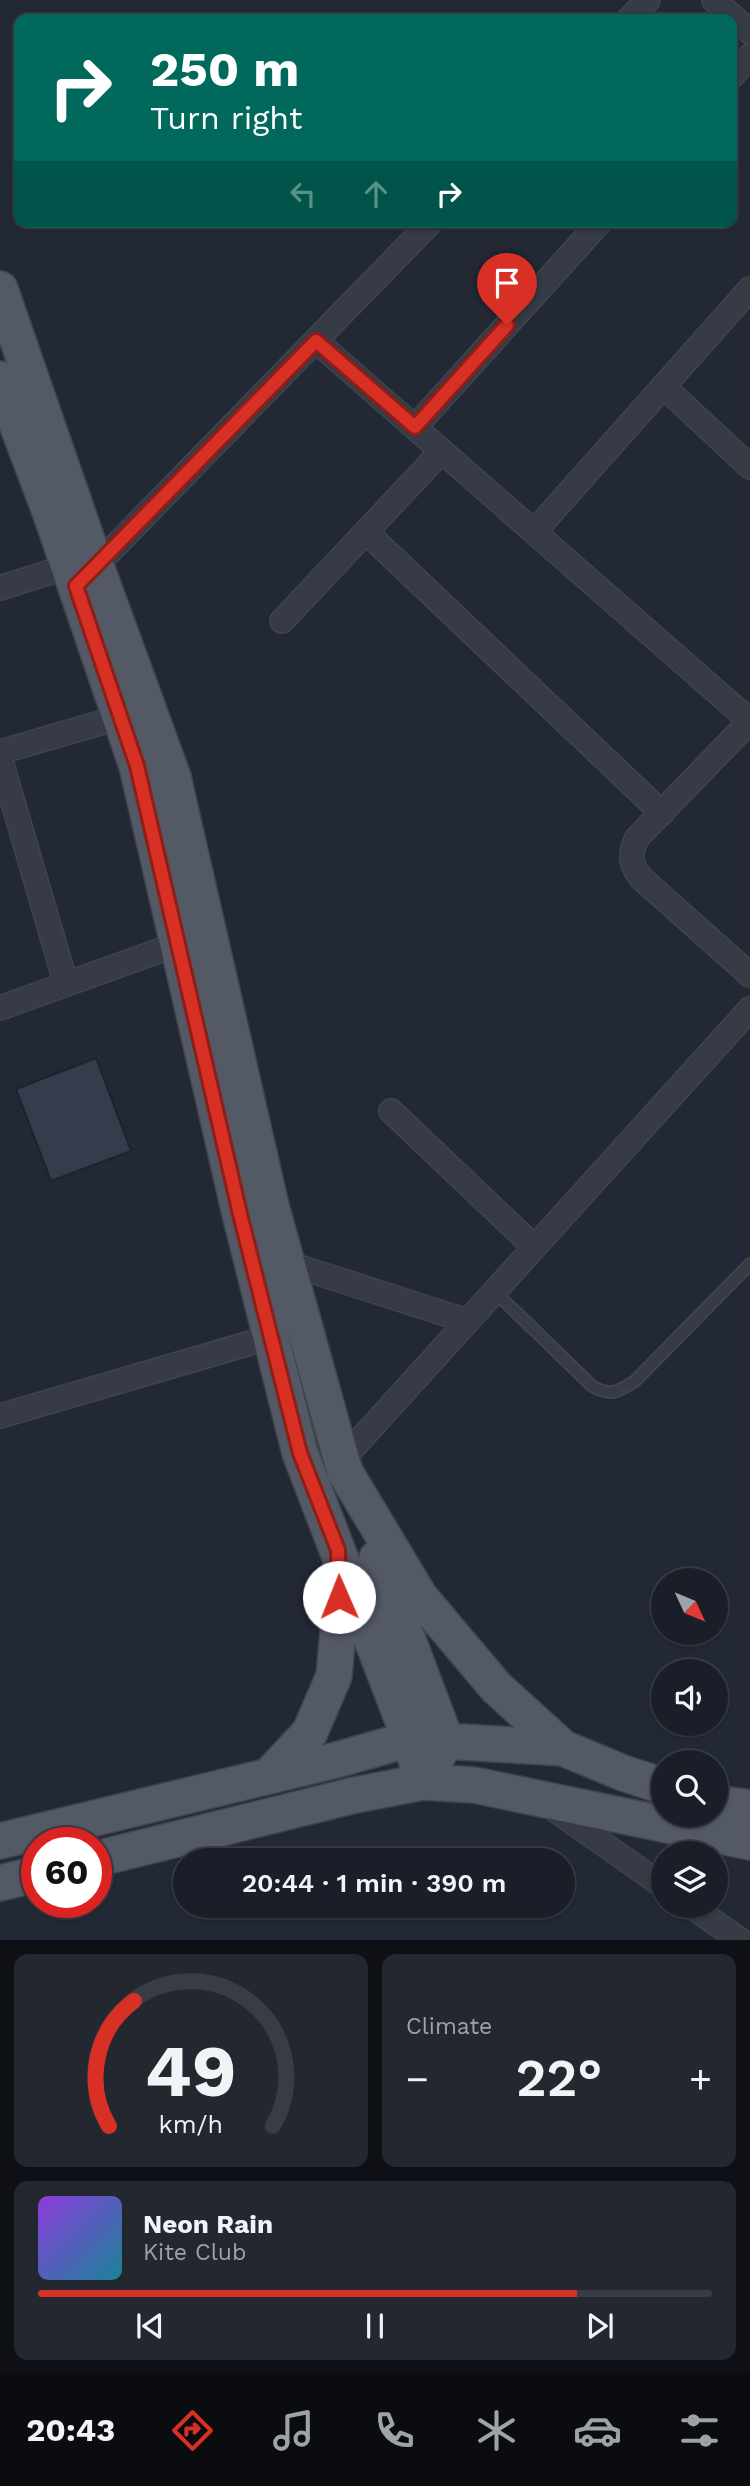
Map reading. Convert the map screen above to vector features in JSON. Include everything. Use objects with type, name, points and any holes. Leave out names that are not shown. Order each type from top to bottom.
[{"type":"main road","points":[[0,289],[137,766],[300,1453],[410,1739],[423,1782]]},
{"type":"main road","points":[[0,379],[80,572],[173,777],[271,1206],[343,1466],[446,1741],[423,1782]]},
{"type":"main road","points":[[343,1466],[420,1597],[496,1688],[564,1748],[651,1782]]},
{"type":"main road","points":[[269,1776],[310,1732],[334,1676],[339,1620],[338,1550]]},
{"type":"main road","points":[[0,1841],[410,1739],[564,1748]]},
{"type":"main road","points":[[112,1855],[423,1782],[474,1785],[750,1842]]},
{"type":"main road","points":[[728,1805],[750,1808]]},
{"type":"main road","points":[[0,1883],[21,1878]]},
{"type":"street","points":[[634,14],[648,0]]},
{"type":"street","points":[[714,0],[730,14]]},
{"type":"street","points":[[737,70],[750,56]]},
{"type":"street","points":[[0,588],[80,572],[316,341],[425,228]]},
{"type":"street","points":[[415,427],[595,228]]},
{"type":"street","points":[[534,532],[750,289]]},
{"type":"street","points":[[316,341],[750,721],[637,838],[630,852],[632,867],[641,878],[750,975]]},
{"type":"street","points":[[663,386],[750,467]]},
{"type":"street","points":[[282,621],[442,451]]},
{"type":"street","points":[[366,532],[662,813]]},
{"type":"street","points":[[0,752],[121,717]]},
{"type":"street","points":[[0,758],[66,984]]},
{"type":"street","points":[[0,1008],[178,944]]},
{"type":"street","points":[[343,1466],[467,1321],[750,1009]]},
{"type":"street","points":[[391,1111],[534,1247]]},
{"type":"street","points":[[287,1263],[467,1321]]},
{"type":"street","points":[[0,1416],[271,1337]]},
{"type":"street","points":[[540,1799],[651,1878]]},
{"type":"street","points":[[708,1918],[740,1940]]},
{"type":"lane","points":[[494,1291],[592,1386],[603,1393],[617,1392],[635,1381],[750,1264]]},
{"type":"building","points":[[96,1058],[131,1151],[51,1181],[16,1089]]},
{"type":"route","points":[[339,1597],[338,1550],[300,1453],[240,1214],[137,766],[76,586],[316,341],[415,427],[507,325]]}]
